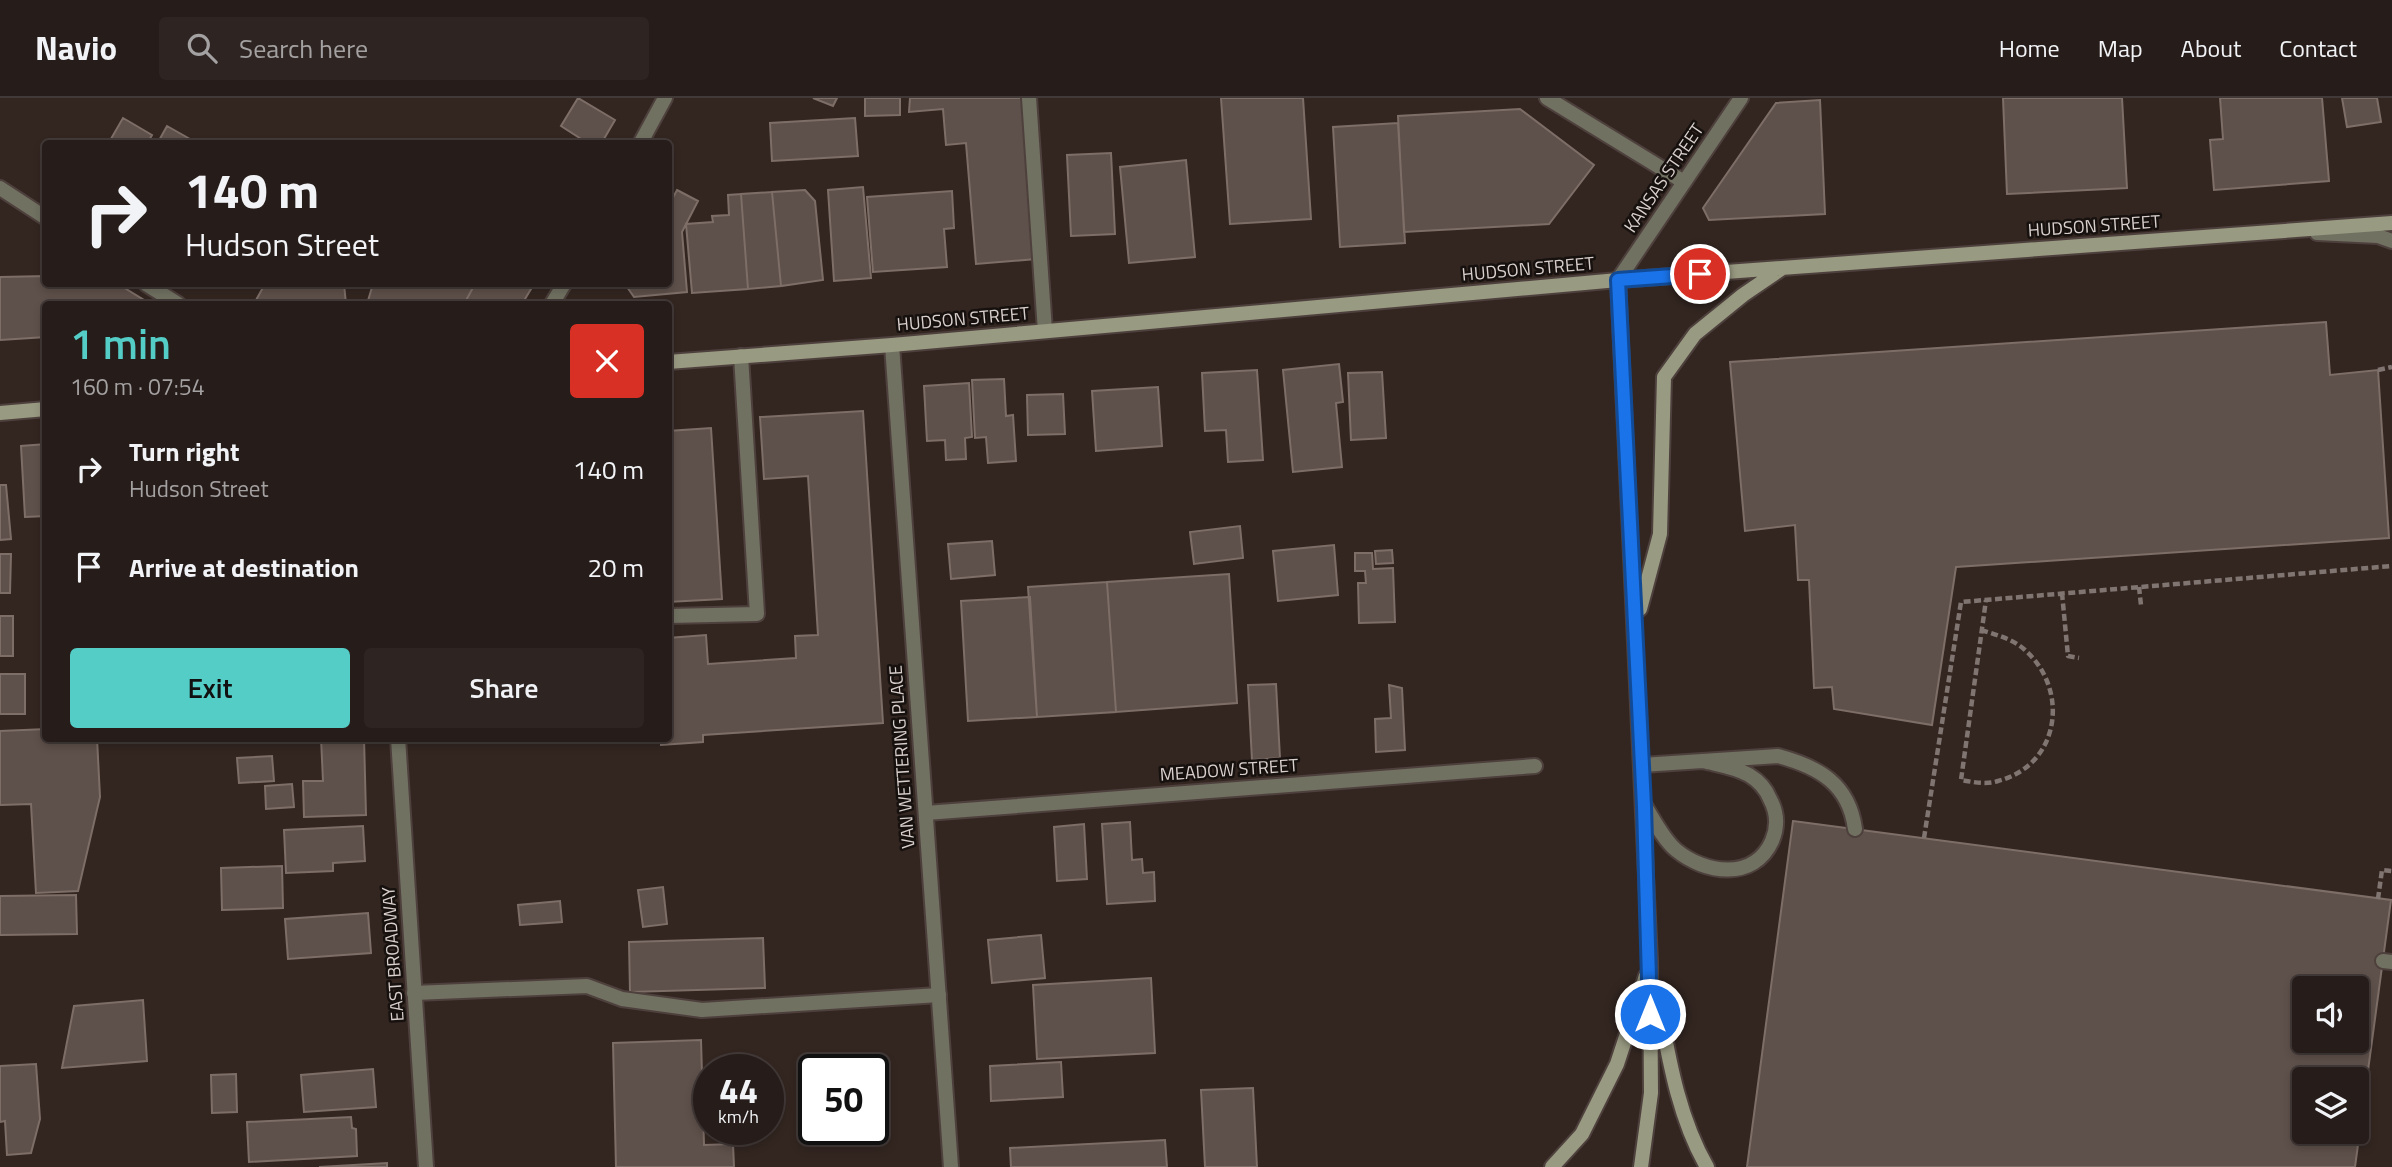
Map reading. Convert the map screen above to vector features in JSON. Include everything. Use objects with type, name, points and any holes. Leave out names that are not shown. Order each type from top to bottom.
[{"type":"main road","name":"HUDSON STREET","points":[[672,362],[892,345],[1618,280],[2392,223]]},
{"type":"main road","points":[[1636,624],[1660,534],[1664,377],[1695,334],[1782,268]]},
{"type":"main road","points":[[1618,280],[1650,961],[1651,1093],[1641,1167]]},
{"type":"main road","points":[[0,412],[42,409]]},
{"type":"main road","points":[[1552,1167],[1582,1134],[1618,1063],[1650,961]]},
{"type":"main road","points":[[1650,961],[1671,1070],[1696,1148],[1707,1167]]},
{"type":"street","points":[[642,140],[665,98]]},
{"type":"street","points":[[1029,98],[1045,331]]},
{"type":"street","points":[[1547,98],[1684,183]]},
{"type":"street","name":"KANSAS STREET","points":[[1618,280],[1741,98]]},
{"type":"street","points":[[0,188],[42,215]]},
{"type":"street","points":[[2278,232],[2378,236],[2392,241]]},
{"type":"street","points":[[151,287],[173,301]]},
{"type":"street","name":"VAN WETTERING PLACE","points":[[892,345],[951,1167]]},
{"type":"street","points":[[672,616],[757,614],[741,356]]},
{"type":"street","name":"EAST BROADWAY","points":[[398,742],[426,1167]]},
{"type":"street","points":[[1642,765],[1778,757],[1814,768],[1829,779],[1841,791],[1850,806],[1855,829]]},
{"type":"street","points":[[1644,806],[1673,848],[1693,862],[1717,870],[1732,870],[1752,864],[1767,852],[1776,832],[1775,809],[1771,799],[1766,789],[1752,776],[1731,767],[1703,761]]},
{"type":"street","name":"MEADOW STREET","points":[[926,813],[1535,766]]},
{"type":"street","points":[[414,993],[587,986],[621,999],[702,1010],[939,995]]},
{"type":"path","points":[[2378,370],[2392,367]]},
{"type":"path","points":[[1923,838],[1961,602],[2392,566]]},
{"type":"path","points":[[2139,587],[2141,605]]},
{"type":"path","points":[[2062,593],[2068,656],[2080,658]]},
{"type":"path","points":[[1981,630],[2008,639],[2024,648],[2039,664],[2050,688],[2054,714],[2050,737],[2035,760],[2019,772],[1998,782],[1980,783],[1961,780],[1981,630],[1986,600]]},
{"type":"path","points":[[2378,899],[2382,870],[2392,871]]},
{"type":"building","points":[[578,98],[615,120],[603,140],[583,140],[561,126]]},
{"type":"building","points":[[813,98],[837,98],[833,106]]},
{"type":"building","points":[[865,98],[900,98],[900,115],[865,116]]},
{"type":"building","points":[[910,98],[1023,98],[1036,259],[976,264],[966,143],[946,145],[943,109],[909,112]]},
{"type":"building","points":[[1221,98],[1303,98],[1311,219],[1230,224]]},
{"type":"building","points":[[2003,98],[2122,98],[2127,188],[2007,194]]},
{"type":"building","points":[[2220,98],[2322,98],[2329,181],[2214,190],[2210,140],[2223,139]]},
{"type":"building","points":[[2342,98],[2377,98],[2381,122],[2347,127]]},
{"type":"building","points":[[1820,100],[1825,214],[1709,220],[1703,208],[1776,103]]},
{"type":"building","points":[[1520,109],[1594,165],[1549,224],[1404,232],[1398,116]]},
{"type":"building","points":[[123,118],[152,135],[149,140],[110,140]]},
{"type":"building","points":[[855,118],[858,156],[772,161],[770,123]]},
{"type":"building","points":[[1398,123],[1405,243],[1340,247],[1333,127]]},
{"type":"building","points":[[167,126],[192,140],[159,140]]},
{"type":"building","points":[[1111,153],[1115,234],[1071,236],[1067,155]]},
{"type":"building","points":[[1186,160],[1195,257],[1129,263],[1120,167]]},
{"type":"building","points":[[863,187],[871,278],[834,281],[828,190]]},
{"type":"building","points":[[677,190],[698,201],[682,232],[687,292],[634,297],[627,287],[672,287],[672,199]]},
{"type":"building","points":[[805,190],[815,201],[823,280],[781,286],[772,192]]},
{"type":"building","points":[[952,191],[954,228],[944,229],[947,267],[873,272],[867,197]]},
{"type":"building","points":[[772,192],[781,286],[748,289],[741,194]]},
{"type":"building","points":[[741,194],[748,289],[692,293],[686,224],[713,222],[712,216],[729,215],[728,195]]},
{"type":"building","points":[[42,276],[42,287],[123,287],[144,300],[42,301],[42,337],[0,340],[0,277]]},
{"type":"building","points":[[263,287],[344,287],[346,301],[257,301]]},
{"type":"building","points":[[372,287],[473,287],[466,301],[368,301]]},
{"type":"building","points":[[473,287],[532,287],[524,301],[466,301]]},
{"type":"building","points":[[2326,322],[2330,375],[2378,370],[2389,538],[1956,567],[1932,725],[1834,709],[1832,687],[1814,688],[1809,580],[1798,580],[1795,525],[1745,531],[1730,362]]},
{"type":"building","points":[[1339,364],[1343,402],[1336,403],[1342,467],[1293,472],[1283,370]]},
{"type":"building","points":[[1257,370],[1263,460],[1228,462],[1226,430],[1205,431],[1202,373]]},
{"type":"building","points":[[1382,372],[1386,438],[1351,440],[1348,373]]},
{"type":"building","points":[[1004,379],[1006,416],[1013,415],[1016,461],[988,463],[986,437],[975,438],[972,380]]},
{"type":"building","points":[[969,383],[972,437],[965,438],[966,459],[946,460],[945,440],[927,441],[924,386]]},
{"type":"building","points":[[1158,387],[1162,446],[1096,451],[1092,391]]},
{"type":"building","points":[[1063,394],[1065,434],[1028,435],[1027,395]]},
{"type":"building","points":[[863,411],[883,723],[703,735],[703,742],[661,745],[661,742],[672,742],[672,638],[706,635],[708,664],[796,658],[795,636],[818,635],[808,476],[764,479],[760,417]]},
{"type":"building","points":[[711,428],[722,599],[672,602],[672,431]]},
{"type":"building","points":[[42,444],[42,516],[25,517],[21,446]]},
{"type":"building","points":[[0,485],[6,485],[11,539],[0,540]]},
{"type":"building","points":[[1240,526],[1243,558],[1194,564],[1190,532]]},
{"type":"building","points":[[992,541],[995,575],[951,579],[948,544]]},
{"type":"building","points":[[1334,545],[1338,595],[1278,601],[1273,551]]},
{"type":"building","points":[[1392,550],[1393,563],[1376,564],[1375,551]]},
{"type":"building","points":[[1355,553],[1372,553],[1373,569],[1393,568],[1395,622],[1359,623],[1358,583],[1366,583],[1365,571],[1355,571]]},
{"type":"building","points":[[0,554],[11,554],[10,593],[0,593]]},
{"type":"building","points":[[1229,574],[1237,703],[1116,712],[1107,582]]},
{"type":"building","points":[[1107,582],[1116,712],[1037,717],[1028,587]]},
{"type":"building","points":[[1030,597],[1037,717],[968,721],[961,601]]},
{"type":"building","points":[[0,616],[13,616],[13,656],[0,656]]},
{"type":"building","points":[[0,674],[25,674],[25,714],[0,714]]},
{"type":"building","points":[[1276,684],[1280,758],[1252,760],[1248,685]]},
{"type":"building","points":[[1389,685],[1402,688],[1405,750],[1376,752],[1375,719],[1391,718]]},
{"type":"building","points":[[42,729],[42,742],[97,742],[100,797],[78,891],[36,893],[31,804],[0,805],[0,731]]},
{"type":"building","points":[[321,742],[364,742],[366,815],[304,817],[303,781],[323,781]]},
{"type":"building","points":[[272,756],[274,781],[239,783],[237,758]]},
{"type":"building","points":[[292,784],[294,807],[266,809],[265,786]]},
{"type":"building","points":[[1793,821],[2391,900],[2368,1067],[2292,1067],[2292,1144],[2358,1144],[2355,1167],[1747,1167]]},
{"type":"building","points":[[1130,822],[1132,860],[1142,859],[1143,873],[1154,872],[1155,901],[1107,904],[1102,824]]},
{"type":"building","points":[[1084,824],[1087,879],[1057,881],[1054,827]]},
{"type":"building","points":[[363,826],[365,861],[333,863],[333,871],[286,873],[284,830]]},
{"type":"building","points":[[282,866],[283,908],[222,910],[221,868]]},
{"type":"building","points":[[663,887],[667,924],[643,927],[638,890]]},
{"type":"building","points":[[76,895],[77,934],[0,935],[0,896]]},
{"type":"building","points":[[560,901],[562,922],[520,925],[518,905]]},
{"type":"building","points":[[368,913],[371,953],[288,959],[285,919]]},
{"type":"building","points":[[1041,935],[1045,978],[992,983],[988,940]]},
{"type":"building","points":[[763,938],[765,988],[630,992],[629,942]]},
{"type":"building","points":[[1151,978],[1155,1053],[1037,1059],[1033,985]]},
{"type":"building","points":[[143,1000],[147,1061],[62,1068],[74,1006]]},
{"type":"building","points":[[701,1040],[701,1054],[693,1054],[693,1145],[733,1145],[734,1167],[616,1167],[613,1043]]},
{"type":"building","points":[[1061,1062],[1063,1097],[991,1101],[990,1066]]},
{"type":"building","points":[[36,1064],[40,1119],[31,1153],[7,1155],[5,1121],[0,1122],[0,1066]]},
{"type":"building","points":[[373,1069],[376,1107],[304,1112],[301,1075]]},
{"type":"building","points":[[236,1074],[237,1112],[212,1113],[211,1075]]},
{"type":"building","points":[[1253,1088],[1257,1167],[1205,1167],[1201,1090]]},
{"type":"building","points":[[351,1117],[352,1128],[356,1129],[357,1156],[249,1162],[247,1122]]},
{"type":"building","points":[[1165,1140],[1167,1167],[1011,1167],[1010,1148]]},
{"type":"building","points":[[387,1163],[387,1167],[319,1167]]},
{"type":"route","points":[[1650,1014],[1644,806],[1618,280],[1700,274]]}]
